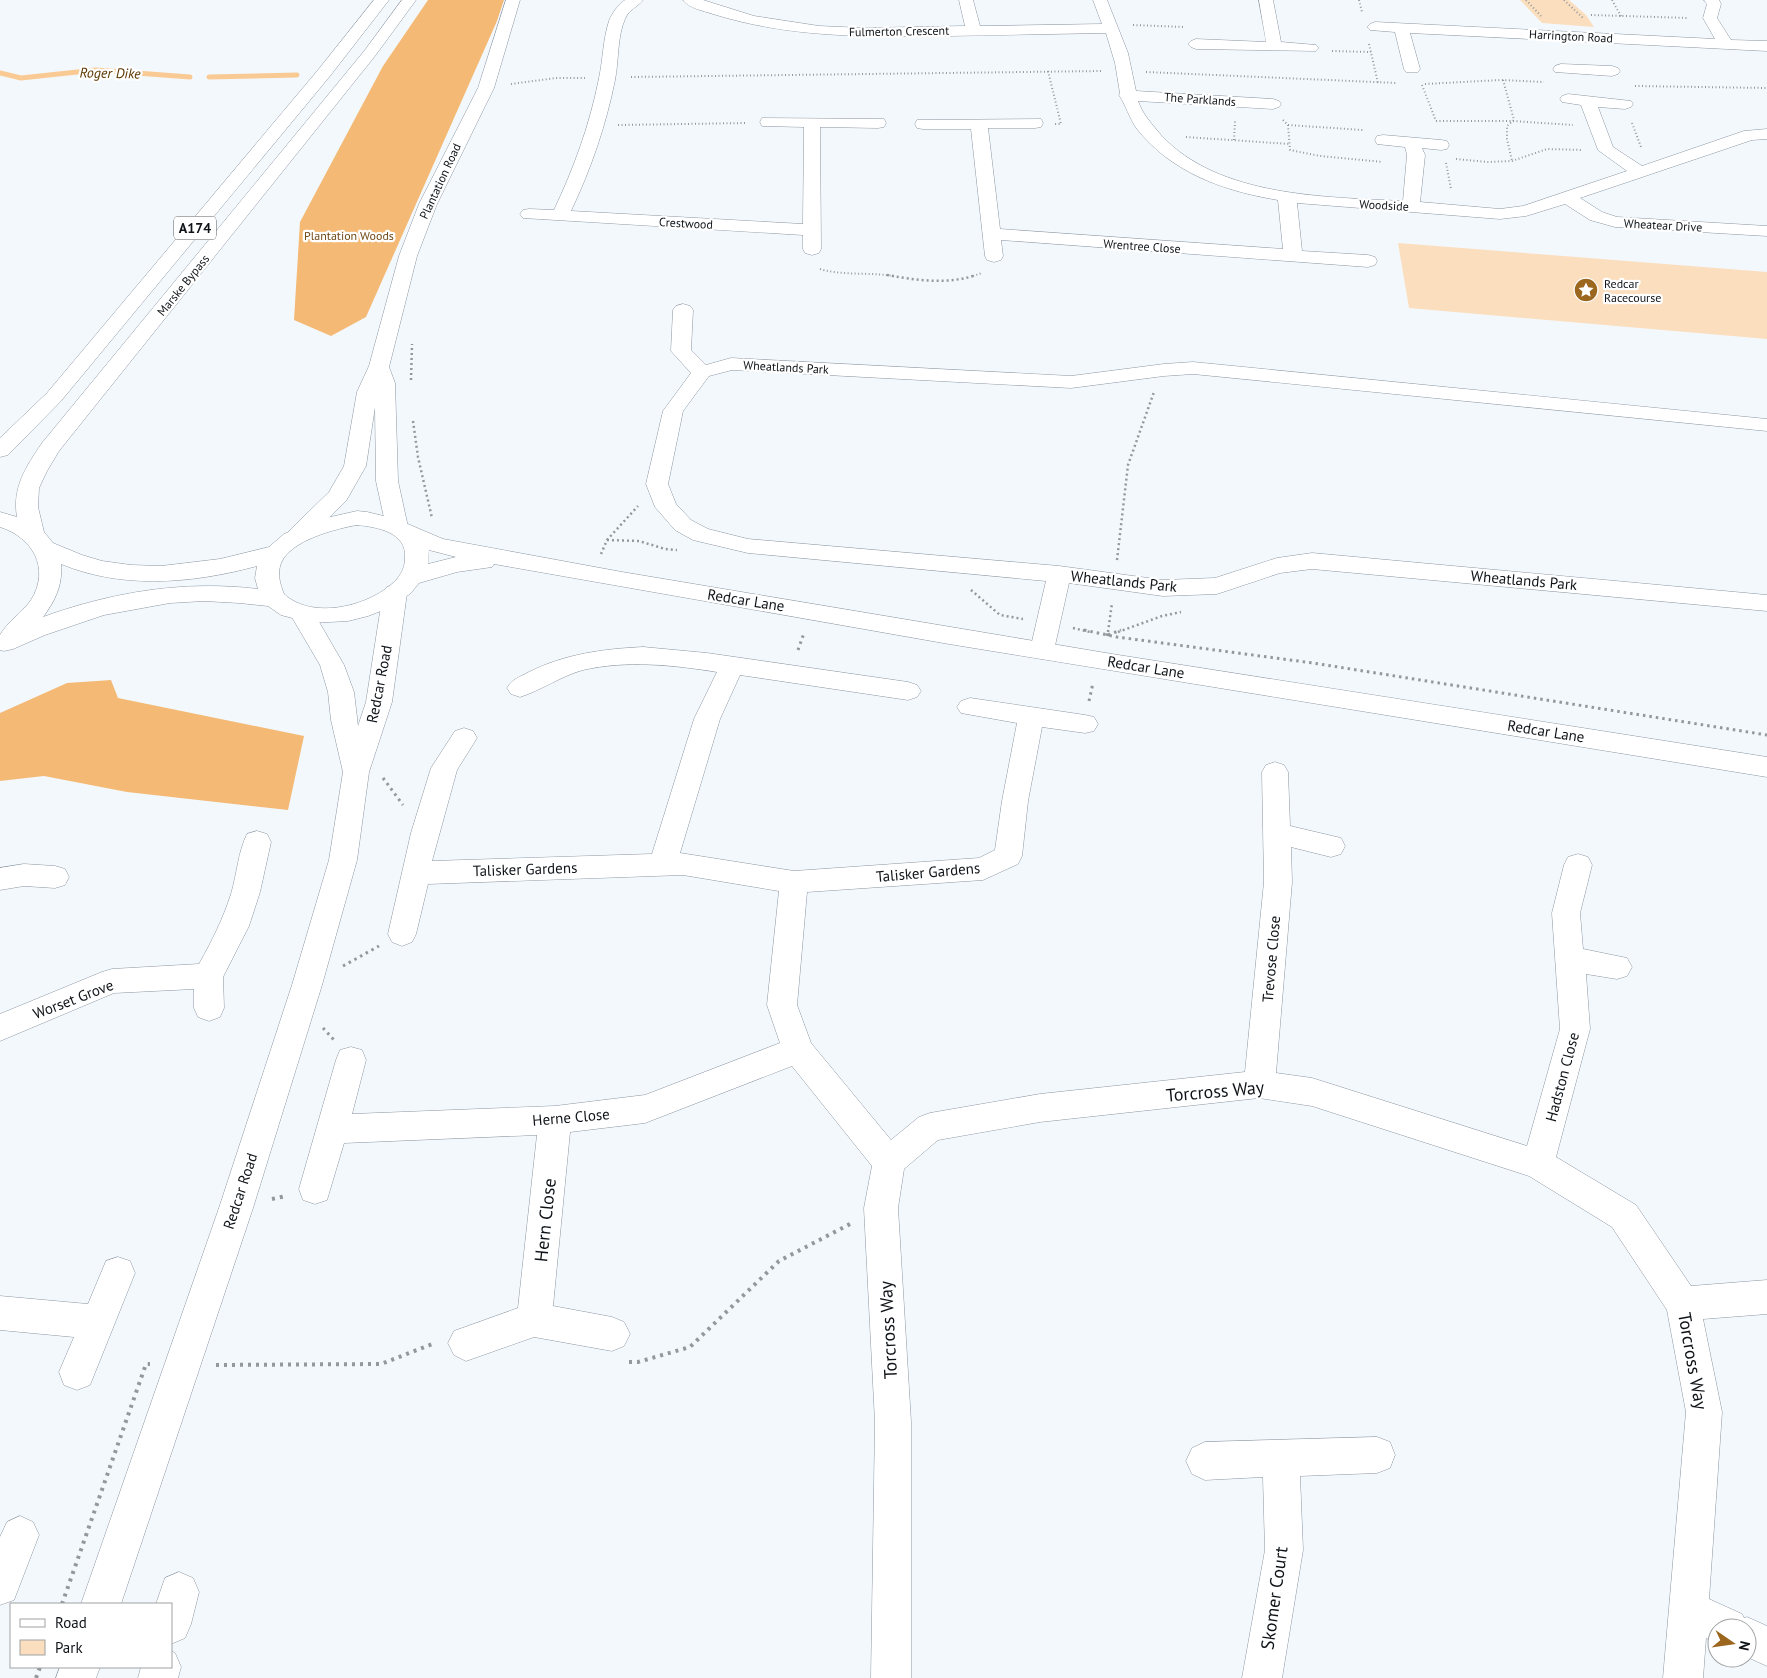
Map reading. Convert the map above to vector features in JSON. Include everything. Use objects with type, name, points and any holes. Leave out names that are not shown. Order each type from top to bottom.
[{"type":"street","name":"Marske Bypass","points":[[0,450],[17,435],[60,389],[318,80],[382,0]]},
{"type":"street","name":"Marske Bypass","points":[[40,542],[25,509],[26,492],[36,470],[50,448],[364,60],[409,0]]},
{"type":"street","name":"Plantation Road","points":[[298,535],[329,507],[347,482],[354,466],[367,392],[379,366],[408,256],[428,204],[486,88],[513,0]]},
{"type":"street","points":[[560,216],[577,182],[595,125],[608,78],[616,21],[622,10],[636,0]]},
{"type":"street","name":"Fulmerton Crescent","points":[[690,0],[726,14],[757,22],[823,31],[973,30],[1120,26]]},
{"type":"street","points":[[966,0],[973,30]]},
{"type":"street","name":"Woodside","points":[[1100,0],[1120,26],[1129,101],[1143,125],[1164,149],[1214,178],[1287,197],[1343,203],[1500,214],[1526,211],[1750,135],[1767,134]]},
{"type":"street","points":[[1266,0],[1274,46]]},
{"type":"street","points":[[1712,0],[1714,4],[1710,18],[1726,44]]},
{"type":"street","name":"Harrington Road","points":[[1375,26],[1767,46]]},
{"type":"street","points":[[1401,28],[1412,69]]},
{"type":"street","points":[[1568,36],[1582,70]]},
{"type":"street","points":[[1196,44],[1311,48]]},
{"type":"street","points":[[1561,69],[1612,71]]},
{"type":"street","name":"The Parklands","points":[[1127,94],[1272,104]]},
{"type":"street","points":[[1568,99],[1625,104]]},
{"type":"street","points":[[1588,101],[1606,150],[1640,172]]},
{"type":"street","points":[[768,122],[878,123]]},
{"type":"street","points":[[812,123],[812,249]]},
{"type":"street","points":[[923,124],[1035,123]]},
{"type":"street","points":[[979,124],[994,256]]},
{"type":"street","points":[[1383,140],[1414,149],[1443,151]]},
{"type":"street","points":[[1411,207],[1414,149]]},
{"type":"street","points":[[1287,197],[1293,257]]},
{"type":"street","name":"Wheatear Drive","points":[[1566,197],[1596,216],[1615,222],[1767,231]]},
{"type":"street","name":"Crestwood","points":[[529,214],[812,230]]},
{"type":"street","name":"Wrentree Close","points":[[992,234],[1368,262]]},
{"type":"street","points":[[657,484],[673,411],[702,372],[681,351],[683,310]]},
{"type":"street","name":"Wheatlands Park","points":[[702,372],[731,364],[1080,382],[1165,368],[1193,368],[1767,425]]},
{"type":"street","name":"Plantation Road","points":[[379,366],[385,383],[387,481],[401,529]]},
{"type":"street","name":"Wheatlands Park","points":[[657,484],[666,507],[683,525],[701,536],[748,546],[1059,574],[1164,588],[1217,586],[1277,566],[1312,561],[1767,602]]},
{"type":"street","points":[[0,519],[22,527],[62,557],[94,567],[147,574],[217,568],[277,552]]},
{"type":"street","points":[[372,519],[401,529],[412,539],[418,557],[403,585],[375,605],[351,613],[326,616],[302,614],[286,608],[274,599],[266,584],[268,568],[277,552],[298,535],[312,528],[342,520],[372,519]]},
{"type":"street","name":"Redcar Lane","points":[[401,529],[437,545],[590,574],[1042,650],[1767,767]]},
{"type":"street","name":"A174","points":[[2,644],[30,618],[45,594],[51,570],[40,542]]},
{"type":"street","name":"Redcar Lane","points":[[403,585],[457,564],[526,562]]},
{"type":"street","points":[[1042,650],[1059,574]]},
{"type":"street","name":"Redcar Road","points":[[100,1603],[236,1208],[307,985],[343,860],[360,761],[379,702],[403,585]]},
{"type":"street","points":[[2,644],[59,619],[144,597],[225,592],[274,599]]},
{"type":"street","name":"Redcar Road","points":[[302,614],[332,665],[341,692],[344,720],[360,761]]},
{"type":"street","points":[[520,688],[537,677],[560,667],[604,657],[636,655],[677,658],[908,691]]},
{"type":"street","points":[[663,864],[707,719],[732,666]]},
{"type":"street","points":[[970,707],[1085,724]]},
{"type":"street","name":"Talisker Gardens","points":[[416,873],[684,864],[794,882],[983,869],[1008,856],[1014,801],[1031,716]]},
{"type":"street","points":[[402,934],[425,833],[444,768],[464,738]]},
{"type":"street","name":"Trevose Close","points":[[1259,1084],[1278,882],[1275,772]]},
{"type":"street","points":[[1277,832],[1331,846]]},
{"type":"street","points":[[209,1008],[214,964],[238,918],[257,842]]},
{"type":"street","name":"Hadston Close","points":[[1538,1164],[1575,1029],[1566,913],[1578,865]]},
{"type":"street","points":[[0,879],[24,875],[55,877]]},
{"type":"street","points":[[794,882],[782,1005],[798,1050],[889,1162]]},
{"type":"street","points":[[1570,959],[1617,968]]},
{"type":"street","name":"Worset Grove","points":[[0,1028],[112,981],[214,964]]},
{"type":"street","name":"Herne Close","points":[[332,1129],[555,1120],[645,1109],[798,1050]]},
{"type":"street","points":[[316,1189],[351,1060]]},
{"type":"street","name":"Torcross Way","points":[[892,1678],[894,1422],[881,1208],[889,1162],[930,1127],[1040,1108],[1259,1084],[1312,1092],[1538,1164],[1624,1216],[1683,1304],[1704,1412],[1683,1678]]},
{"type":"street","name":"Hern Close","points":[[534,1320],[555,1120]]},
{"type":"street","points":[[77,1372],[118,1273]]},
{"type":"street","points":[[1683,1304],[1767,1298]]},
{"type":"street","points":[[0,1313],[98,1322]]},
{"type":"street","points":[[466,1343],[534,1320],[612,1334]]},
{"type":"street","points":[[1205,1461],[1376,1455]]},
{"type":"street","name":"Skomer Court","points":[[1262,1678],[1284,1550],[1281,1458]]},
{"type":"street","points":[[0,1586],[20,1535]]},
{"type":"street","points":[[1688,1610],[1707,1619]]},
{"type":"path","points":[[1581,15],[1710,18]]},
{"type":"path","points":[[1120,26],[1193,27],[1196,44]]},
{"type":"path","points":[[1311,48],[1312,50],[1371,52]]},
{"type":"path","points":[[486,88],[556,78],[1048,71],[1125,71],[1404,84]]},
{"type":"path","points":[[1035,123],[1061,124],[1048,71]]},
{"type":"path","points":[[1503,80],[1514,120],[1507,126],[1507,139],[1512,161]]},
{"type":"path","points":[[1456,210],[1436,121],[1422,84],[1503,80],[1548,83]]},
{"type":"path","points":[[1628,86],[1767,88]]},
{"type":"path","points":[[1272,104],[1288,124],[1290,150],[1320,156],[1379,162],[1414,149]]},
{"type":"path","points":[[1234,140],[1235,113]]},
{"type":"path","points":[[1436,121],[1512,121],[1576,125]]},
{"type":"path","points":[[595,125],[768,122]]},
{"type":"path","points":[[1288,124],[1382,131],[1383,140]]},
{"type":"path","points":[[1150,134],[1290,144]]},
{"type":"path","points":[[1443,151],[1488,162],[1512,161],[1547,149],[1606,150]]},
{"type":"path","points":[[812,249],[811,266],[833,273],[880,274],[916,280],[965,279],[989,271],[994,256]]},
{"type":"path","points":[[411,380],[412,342]]},
{"type":"path","points":[[1085,724],[1097,659],[1107,635],[1128,465],[1155,393],[1143,372]]},
{"type":"path","points":[[413,419],[418,457],[437,545]]},
{"type":"path","points":[[590,574],[607,540],[657,484]]},
{"type":"path","points":[[789,674],[805,631],[815,612]]},
{"type":"path","points":[[1107,635],[1313,662],[1767,735]]},
{"type":"path","points":[[360,761],[388,784],[425,833]]},
{"type":"path","points":[[307,985],[402,934]]},
{"type":"path","points":[[236,1208],[316,1189]]},
{"type":"green space","name":"Plantation Woods","points":[[428,0],[504,0],[497,21],[366,317],[331,336],[294,320],[300,222],[383,66]]},
{"type":"green space","points":[[1520,0],[1569,0],[1586,15],[1594,27],[1542,23]]},
{"type":"green space","name":"Redcar Racecourse","points":[[1398,243],[1767,272],[1767,339],[1409,308]]},
{"type":"green space","points":[[111,680],[118,698],[304,736],[288,810],[127,792],[44,776],[0,781],[0,713],[67,683]]},
{"type":"waterway","name":"Roger Dike","points":[[0,73],[21,78],[96,70],[190,77]]},
{"type":"waterway","name":"Roger Dike","points":[[209,77],[297,75]]},
{"type":"place","name":"Redcar Racecourse","points":[[1586,290]]}]
